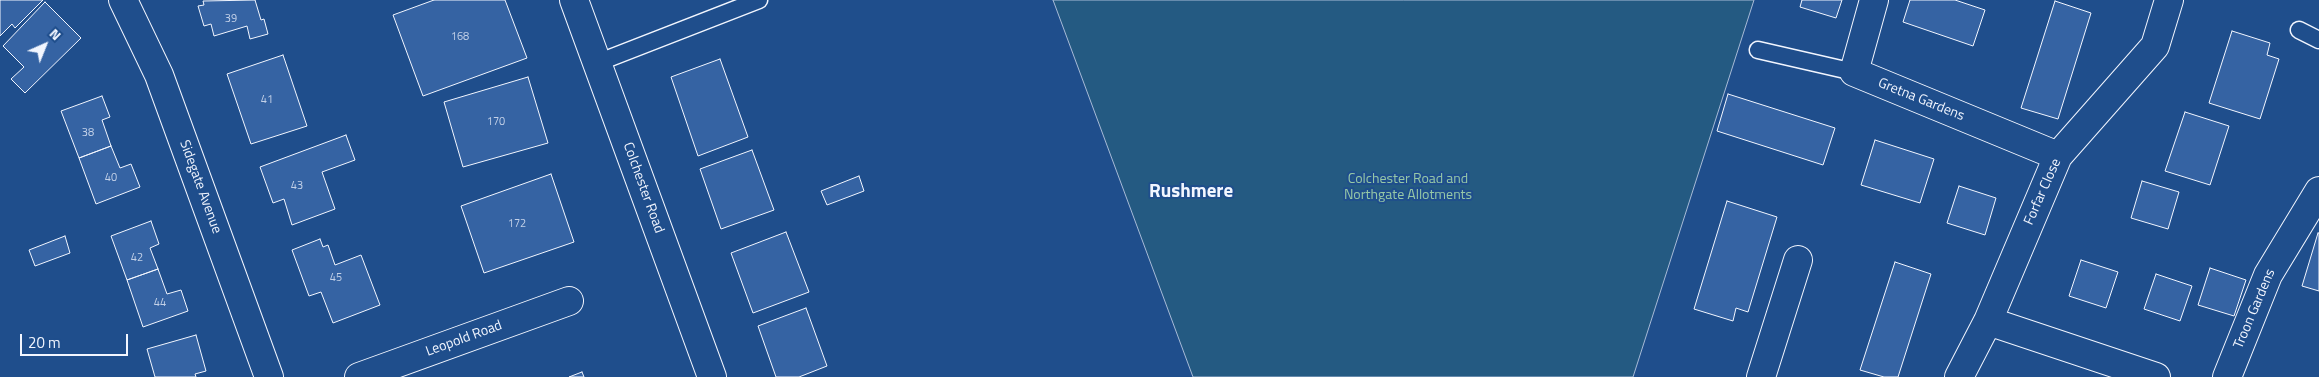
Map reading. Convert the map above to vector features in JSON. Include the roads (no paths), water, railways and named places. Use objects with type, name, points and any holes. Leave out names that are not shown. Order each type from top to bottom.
[{"type":"street","name":"Sidegate Avenue","points":[[123,0],[159,75],[269,377]]},
{"type":"street","name":"Colchester Road","points":[[574,0],[712,377]]},
{"type":"street","points":[[1854,72],[1874,0]]},
{"type":"street","name":"Forfar Close","points":[[1959,377],[1988,321],[2058,156],[2155,46],[2170,0]]},
{"type":"street","name":"Gretna Gardens","points":[[1854,72],[2058,156]]},
{"type":"street","name":"Troon Gardens","points":[[2227,377],[2268,275],[2319,191]]},
{"type":"street","points":[[1760,377],[1798,260]]},
{"type":"street","name":"Leopold Road","points":[[359,377],[569,301]]},
{"type":"street","points":[[1988,321],[2156,377]]},
{"type":"lane","points":[[597,63],[759,0]]},
{"type":"lane","points":[[2299,30],[2319,40]]},
{"type":"lane","points":[[1758,50],[1854,72]]},
{"type":"district","name":"Rushmere","points":[[1191,192]]},
{"type":"park label","name":"Colchester Road and Northgate Allotments","points":[[1408,188]]}]
